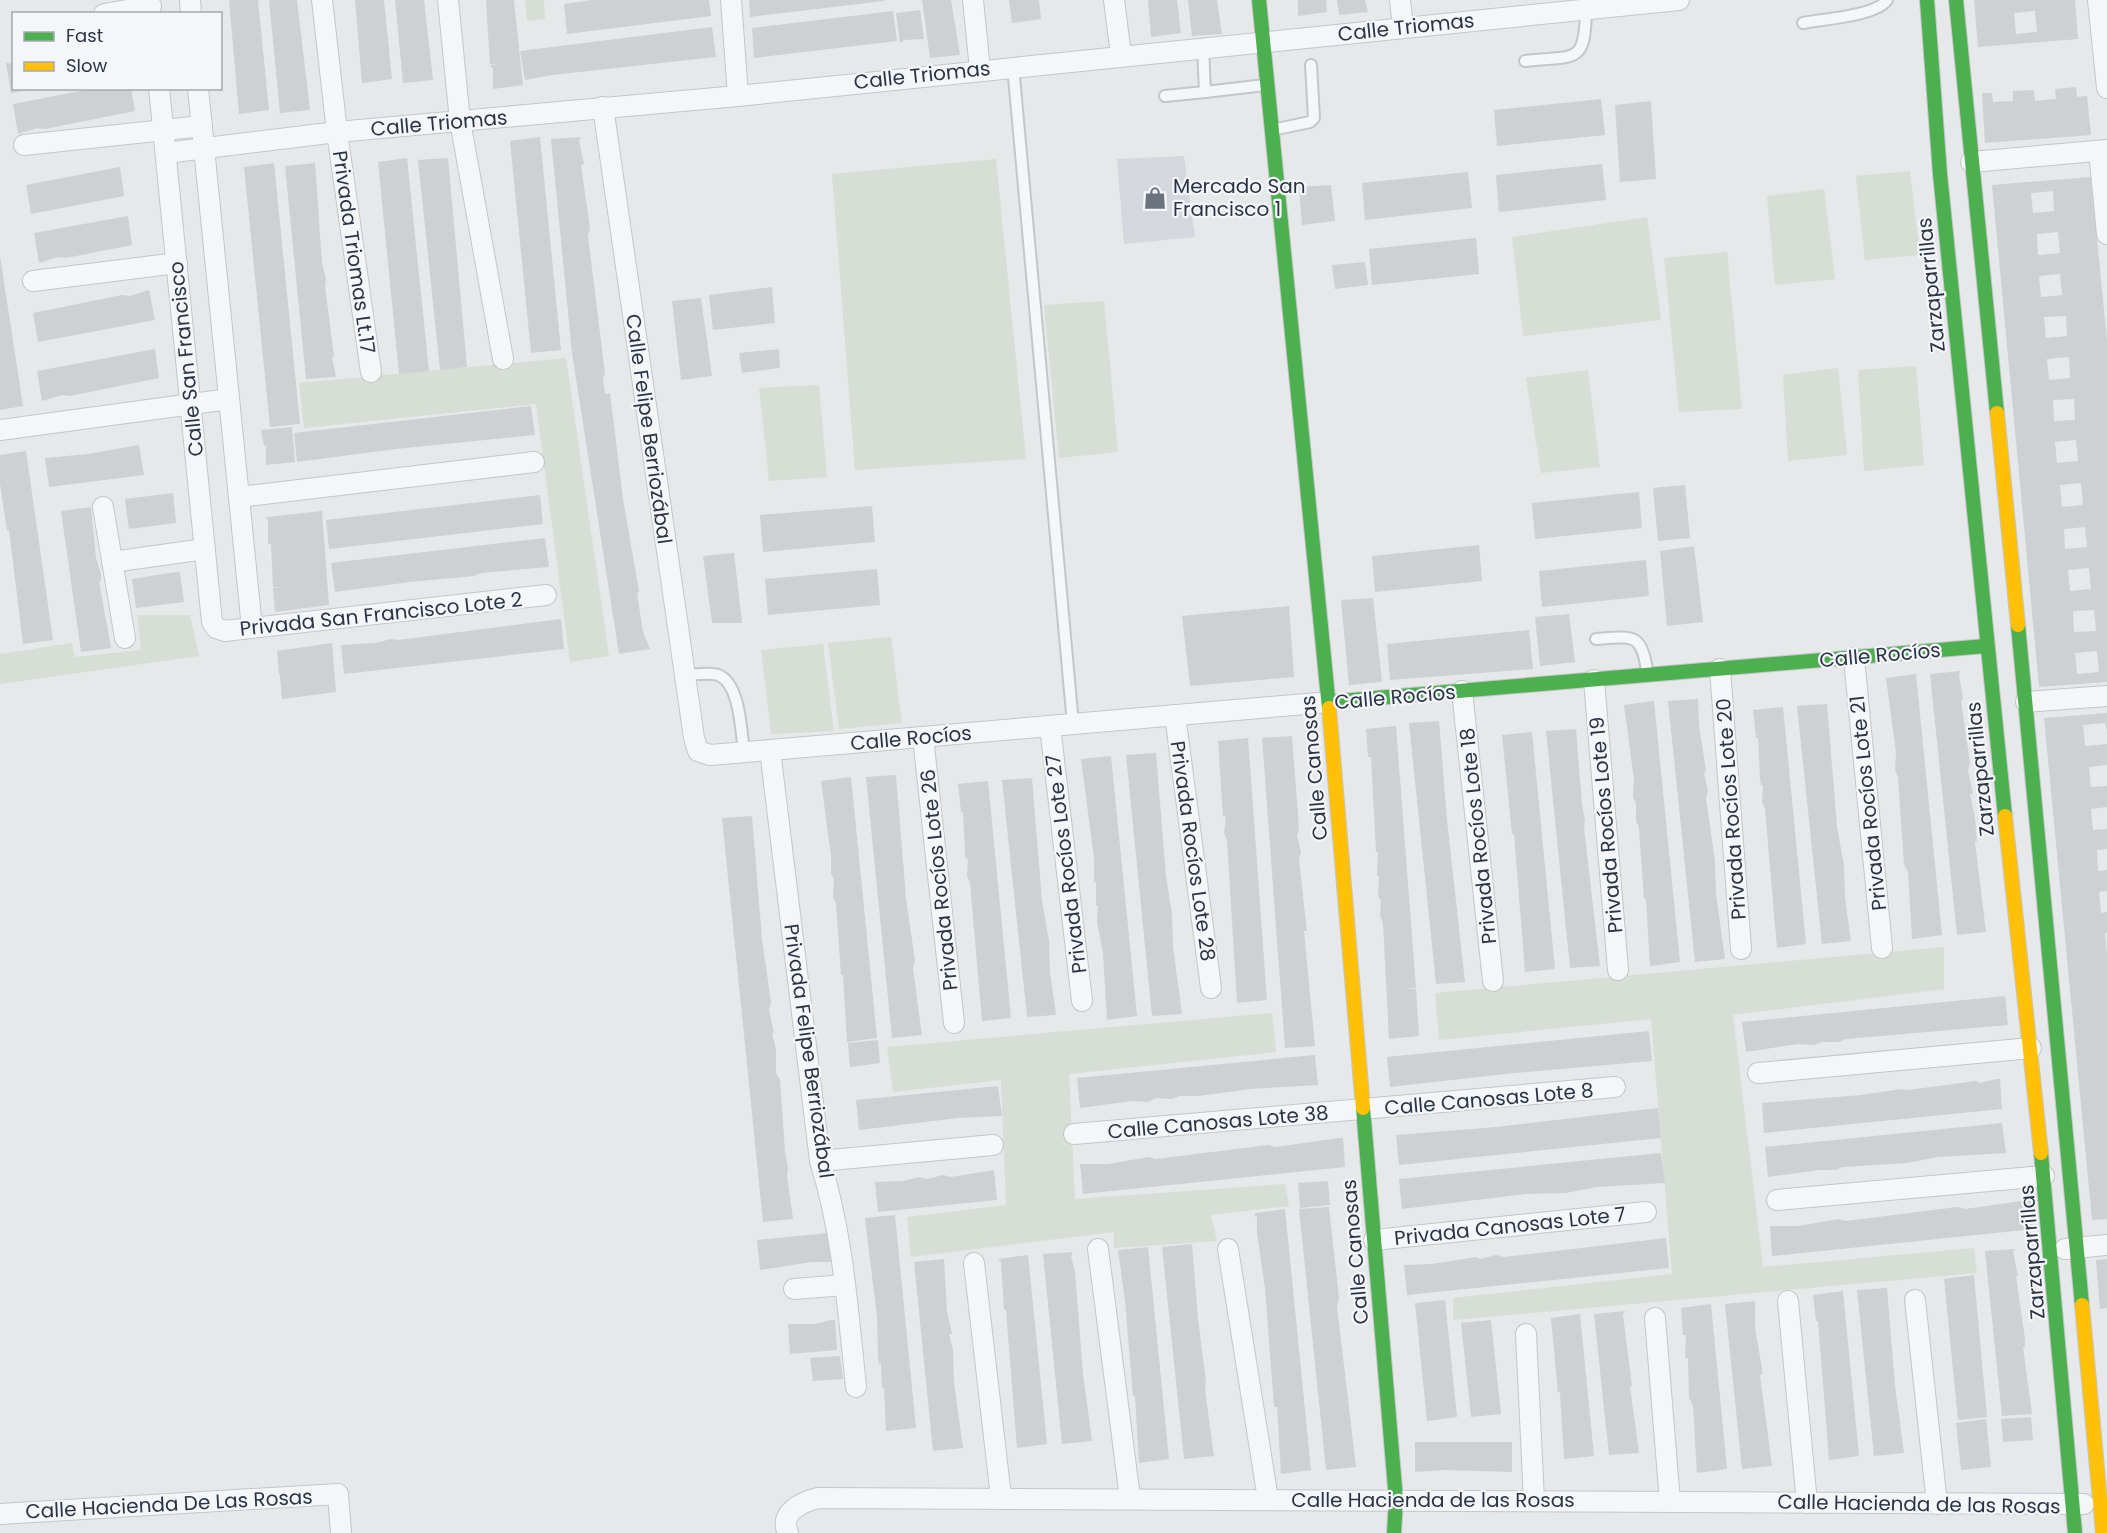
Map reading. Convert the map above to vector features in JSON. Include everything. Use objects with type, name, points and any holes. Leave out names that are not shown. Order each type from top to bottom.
[{"type":"street","name":"Privada Triomas Lt.17","points":[[322,0],[337,132],[371,372]]},
{"type":"street","points":[[448,0],[460,121],[503,359]]},
{"type":"street","points":[[731,0],[738,96]]},
{"type":"street","points":[[973,0],[980,70]]},
{"type":"street","points":[[1114,0],[1121,55]]},
{"type":"street","name":"Calle Canosas","points":[[1259,0],[1329,702],[1396,1500],[1394,1533]]},
{"type":"street","points":[[1400,0],[1402,27]]},
{"type":"street","name":"Calle Triomas","points":[[165,153],[337,132],[738,96],[1402,27],[1532,7],[1586,9],[1679,0]]},
{"type":"street","name":"Zarzaparrillas","points":[[1928,0],[1941,186],[1986,646],[2052,1250],[2075,1533]]},
{"type":"street","points":[[1956,0],[2026,702],[2103,1533]]},
{"type":"street","points":[[2098,0],[2107,88]]},
{"type":"street","points":[[117,12],[151,7]]},
{"type":"street","name":"Calle San Francisco","points":[[159,90],[212,622],[216,628]]},
{"type":"street","name":"Calle San Francisco","points":[[198,90],[252,628]]},
{"type":"street","name":"Calle Felipe Berriozábal","points":[[603,107],[694,738],[698,751]]},
{"type":"street","points":[[24,145],[202,126]]},
{"type":"street","points":[[1971,162],[2103,150],[2107,234]]},
{"type":"street","points":[[33,280],[177,263]]},
{"type":"street","points":[[0,430],[229,399]]},
{"type":"street","points":[[239,497],[534,462]]},
{"type":"street","points":[[103,507],[125,638]]},
{"type":"street","points":[[112,562],[205,549]]},
{"type":"street","name":"Privada San Francisco Lote 2","points":[[216,628],[225,631],[546,595]]},
{"type":"street","name":"Calle Rocíos","points":[[698,751],[710,755],[1986,646]]},
{"type":"street","name":"Privada Rocíos Lote 21","points":[[1854,658],[1882,948]]},
{"type":"street","name":"Privada Rocíos Lote 20","points":[[1720,669],[1741,949]]},
{"type":"street","name":"Privada Rocíos Lote 19","points":[[1594,680],[1618,970]]},
{"type":"street","name":"Privada Rocíos Lote 18","points":[[1462,691],[1493,981]]},
{"type":"street","points":[[2026,702],[2107,696]]},
{"type":"street","name":"Privada Rocíos Lote 28","points":[[1175,715],[1211,988]]},
{"type":"street","name":"Privada Rocíos Lote 27","points":[[1050,726],[1082,1001]]},
{"type":"street","name":"Privada Rocíos Lote 26","points":[[923,737],[954,1023]]},
{"type":"street","name":"Privada Felipe Berriozábal","points":[[770,750],[820,1161],[832,1199],[845,1285],[855,1387]]},
{"type":"street","points":[[1758,1073],[2031,1048]]},
{"type":"street","name":"Calle Canosas Lote 8","points":[[1363,1111],[1615,1087]]},
{"type":"street","name":"Calle Canosas Lote 38","points":[[1074,1134],[1363,1111]]},
{"type":"street","points":[[820,1161],[993,1145]]},
{"type":"street","points":[[1777,1200],[2044,1176]]},
{"type":"street","name":"Privada Canosas Lote 7","points":[[1374,1240],[1646,1212]]},
{"type":"street","points":[[2052,1250],[2107,1245]]},
{"type":"street","points":[[1228,1249],[1268,1499]]},
{"type":"street","points":[[1098,1250],[1130,1498]]},
{"type":"street","points":[[974,1263],[1000,1497]]},
{"type":"street","points":[[794,1289],[845,1285]]},
{"type":"street","points":[[1915,1300],[1937,1504]]},
{"type":"street","points":[[1788,1301],[1807,1503]]},
{"type":"street","points":[[1655,1318],[1670,1502]]},
{"type":"street","points":[[1526,1334],[1534,1501]]},
{"type":"street","name":"Calle Hacienda De Las Rosas","points":[[0,1514],[338,1494],[341,1533]]},
{"type":"street","name":"Calle Hacienda de las Rosas","points":[[788,1533],[786,1528],[788,1514],[797,1506],[818,1498],[1000,1497],[2073,1506],[2101,1502]]},
{"type":"lane","points":[[1803,23],[1869,11],[1881,7],[1887,0]]},
{"type":"lane","points":[[1526,61],[1574,55],[1581,50],[1585,40],[1586,9]]},
{"type":"lane","points":[[1203,48],[1205,92]]},
{"type":"lane","points":[[1272,130],[1310,122],[1314,118],[1311,65]]},
{"type":"lane","points":[[1013,66],[1073,724]]},
{"type":"lane","points":[[1165,96],[1267,85]]},
{"type":"lane","points":[[1596,639],[1625,637],[1637,640],[1644,650],[1648,675]]},
{"type":"lane","points":[[685,675],[716,674],[728,680],[734,690],[744,752]]},
{"type":"shaded area","points":[[525,0],[544,0],[545,19],[527,21]]},
{"type":"shaded area","name":"Mercado San Francisco 1","points":[[1184,156],[1195,237],[1124,244],[1117,159]]},
{"type":"shaded area","points":[[996,159],[1026,459],[855,470],[832,174]]},
{"type":"shaded area","points":[[1910,171],[1920,255],[1865,260],[1856,176]]},
{"type":"shaded area","points":[[1824,189],[1835,279],[1775,285],[1767,196]]},
{"type":"shaded area","points":[[1647,217],[1661,320],[1523,336],[1512,237]]},
{"type":"shaded area","points":[[1727,252],[1742,409],[1679,412],[1664,258]]},
{"type":"shaded area","points":[[1104,301],[1118,452],[1059,458],[1044,305]]},
{"type":"shaded area","points":[[566,358],[609,656],[570,662],[536,404],[304,428],[299,383]]},
{"type":"shaded area","points":[[1916,366],[1924,465],[1864,471],[1858,370]]},
{"type":"shaded area","points":[[1838,368],[1847,455],[1788,461],[1783,375]]},
{"type":"shaded area","points":[[1588,370],[1600,467],[1541,473],[1526,378]]},
{"type":"shaded area","points":[[819,385],[827,477],[769,481],[759,388]]},
{"type":"shaded area","points":[[137,615],[190,615],[199,656],[0,684],[0,654],[72,643],[75,657],[141,650]]},
{"type":"shaded area","points":[[891,637],[902,723],[839,729],[828,643]]},
{"type":"shaded area","points":[[823,644],[834,731],[771,734],[761,650]]},
{"type":"shaded area","points":[[1944,947],[1944,989],[1733,1015],[1763,1267],[1974,1248],[1977,1273],[1453,1320],[1453,1298],[1672,1274],[1651,1019],[1439,1040],[1435,993]]},
{"type":"shaded area","points":[[1272,1013],[1276,1052],[1069,1074],[1075,1199],[1285,1184],[1289,1206],[1211,1215],[1217,1241],[1114,1248],[1114,1232],[911,1257],[907,1217],[1006,1205],[1001,1080],[893,1092],[887,1047]]},
{"type":"building","points":[[229,0],[258,0],[269,110],[239,114]]},
{"type":"building","points":[[269,0],[297,0],[310,110],[280,113]]},
{"type":"building","points":[[355,0],[384,0],[392,79],[362,83]]},
{"type":"building","points":[[395,0],[424,0],[433,80],[403,83]]},
{"type":"building","points":[[486,0],[514,0],[523,85],[493,89],[493,69],[490,65],[500,64],[490,64]]},
{"type":"building","points":[[592,0],[709,0],[711,16],[567,34],[564,4]]},
{"type":"building","points":[[749,0],[884,0],[884,1],[750,17]]},
{"type":"building","points":[[922,0],[951,0],[960,55],[930,58]]},
{"type":"building","points":[[1009,0],[1039,0],[1041,19],[1012,23]]},
{"type":"building","points":[[1148,0],[1177,0],[1181,33],[1151,37]]},
{"type":"building","points":[[1188,0],[1217,0],[1222,34],[1192,36]]},
{"type":"building","points":[[1298,0],[1326,0],[1327,12],[1298,16]]},
{"type":"building","points":[[1337,0],[1365,0],[1368,12],[1339,15]]},
{"type":"building","points":[[1974,0],[2075,0],[2078,39],[1978,47]],"holes":[[[2035,11],[2037,32],[2016,34],[2014,13]]]},
{"type":"building","points":[[920,10],[924,39],[904,40],[900,43],[896,13]]},
{"type":"building","points":[[893,11],[897,41],[754,58],[752,28]]},
{"type":"building","points":[[712,27],[716,57],[525,80],[520,51]]},
{"type":"building","points":[[6,63],[12,64],[12,90],[29,90],[11,93]]},
{"type":"building","points":[[2076,87],[2077,97],[2087,96],[2091,135],[1985,143],[1982,93],[1992,93],[1993,102],[2013,101],[2013,91],[2034,90],[2035,101],[2056,99],[2055,89]]},
{"type":"building","points":[[86,90],[131,90],[135,111],[45,129],[37,128],[18,134],[13,104]]},
{"type":"building","points":[[1601,99],[1605,135],[1497,146],[1494,110]]},
{"type":"building","points":[[1651,101],[1656,179],[1620,182],[1615,105]]},
{"type":"building","points":[[540,137],[561,350],[531,353],[510,141]]},
{"type":"building","points":[[581,137],[579,141],[584,164],[581,165],[590,229],[588,236],[605,374],[603,378],[605,394],[610,393],[643,632],[650,649],[619,654],[572,353],[551,139]]},
{"type":"building","points":[[407,158],[429,371],[399,374],[378,162]]},
{"type":"building","points":[[448,158],[467,367],[440,370],[418,160]]},
{"type":"building","points":[[274,163],[300,424],[270,427],[244,167]]},
{"type":"building","points":[[315,163],[322,263],[326,279],[334,357],[332,357],[336,377],[306,379],[285,166]]},
{"type":"building","points":[[1602,164],[1606,200],[1499,212],[1496,175]]},
{"type":"building","points":[[120,167],[124,196],[31,214],[26,185]]},
{"type":"building","points":[[1468,172],[1472,208],[1365,220],[1362,183]]},
{"type":"building","points":[[2091,177],[2107,341],[2107,682],[2039,687],[1992,185]],"holes":[[[2053,191],[2054,211],[2033,213],[2031,193]],[[2058,232],[2060,253],[2038,255],[2037,234]],[[2060,274],[2062,295],[2041,297],[2039,276]],[[2066,316],[2067,336],[2046,338],[2044,317]],[[2069,357],[2070,378],[2049,380],[2047,359]],[[2074,399],[2075,420],[2054,421],[2053,400]],[[2076,440],[2078,461],[2057,463],[2055,442]],[[2081,483],[2083,505],[2062,507],[2060,485]],[[2085,527],[2087,547],[2065,549],[2064,529]],[[2089,568],[2091,589],[2070,591],[2068,570]],[[2094,610],[2096,631],[2074,632],[2073,611]],[[2097,651],[2099,672],[2077,674],[2075,653]]]},
{"type":"building","points":[[1331,185],[1335,221],[1302,225],[1299,187]]},
{"type":"building","points":[[128,216],[132,245],[66,258],[58,257],[39,263],[34,233]]},
{"type":"building","points":[[1476,238],[1479,274],[1372,285],[1369,249]]},
{"type":"building","points":[[0,256],[23,406],[0,410]]},
{"type":"building","points":[[1365,262],[1368,285],[1335,289],[1332,265]]},
{"type":"building","points":[[772,287],[775,323],[713,330],[709,295]]},
{"type":"building","points":[[149,290],[155,320],[38,342],[33,313],[122,295],[130,296]]},
{"type":"building","points":[[701,298],[712,376],[681,380],[672,301]]},
{"type":"building","points":[[155,349],[159,378],[70,396],[62,395],[42,401],[37,371]]},
{"type":"building","points":[[779,349],[780,368],[742,373],[739,353]]},
{"type":"building","points":[[531,406],[535,435],[297,462],[294,433]]},
{"type":"building","points":[[292,427],[295,462],[266,465],[266,445],[264,446],[261,430]]},
{"type":"building","points":[[139,445],[144,475],[49,487],[45,458],[88,454]]},
{"type":"building","points":[[26,451],[53,640],[23,644],[9,530],[7,531],[0,484],[0,455]]},
{"type":"building","points":[[1685,485],[1690,538],[1658,541],[1653,488]]},
{"type":"building","points":[[1639,492],[1642,528],[1535,539],[1532,503]]},
{"type":"building","points":[[173,493],[176,523],[129,529],[125,499]]},
{"type":"building","points":[[540,495],[543,524],[329,549],[326,520]]},
{"type":"building","points":[[872,506],[875,542],[763,552],[760,515]]},
{"type":"building","points":[[91,507],[96,558],[101,574],[101,581],[99,581],[111,648],[81,652],[61,511]]},
{"type":"building","points":[[322,511],[329,605],[275,612],[273,588],[280,587],[273,587],[271,544],[268,544],[266,517]]},
{"type":"building","points":[[545,538],[549,567],[481,573],[474,576],[335,592],[331,563]]},
{"type":"building","points":[[1479,545],[1482,581],[1375,592],[1372,556]]},
{"type":"building","points":[[1694,546],[1703,622],[1667,626],[1660,551]]},
{"type":"building","points":[[734,553],[742,623],[712,623],[703,556]]},
{"type":"building","points":[[1646,560],[1649,596],[1542,607],[1539,571]]},
{"type":"building","points":[[877,569],[880,605],[768,615],[765,579]]},
{"type":"building","points":[[180,572],[184,602],[136,608],[132,579]]},
{"type":"building","points":[[1373,598],[1382,682],[1349,685],[1341,600]]},
{"type":"building","points":[[1289,606],[1294,677],[1190,686],[1182,616]]},
{"type":"building","points":[[1569,614],[1575,662],[1540,666],[1535,617]]},
{"type":"building","points":[[561,619],[564,649],[344,674],[341,645],[375,643],[391,639],[399,640]]},
{"type":"building","points":[[1529,630],[1533,669],[1390,680],[1387,644]]},
{"type":"building","points":[[332,643],[336,692],[282,699],[277,651]]},
{"type":"building","points":[[1960,671],[1963,699],[1961,700],[1970,763],[1968,771],[1973,794],[1970,794],[1975,818],[1977,841],[1975,842],[1986,932],[1957,935],[1930,674]]},
{"type":"building","points":[[1916,674],[1942,935],[1912,939],[1908,872],[1904,864],[1898,777],[1895,770],[1896,753],[1886,678]]},
{"type":"building","points":[[1698,699],[1699,726],[1706,770],[1704,774],[1708,790],[1706,798],[1725,959],[1695,962],[1668,701]]},
{"type":"building","points":[[1654,701],[1680,962],[1650,966],[1639,828],[1633,797],[1634,780],[1624,705]]},
{"type":"building","points":[[1827,704],[1837,827],[1844,866],[1845,898],[1851,941],[1822,944],[1797,706]]},
{"type":"building","points":[[1783,707],[1806,944],[1777,948],[1765,809],[1762,802],[1763,785],[1761,786],[1758,738],[1756,738],[1753,710]]},
{"type":"building","points":[[2107,713],[2107,731],[2105,723],[2083,725],[2085,746],[2107,744],[2107,765],[2089,767],[2091,787],[2107,786],[2107,807],[2091,809],[2093,830],[2107,829],[2107,849],[2097,850],[2098,871],[2107,870],[2107,891],[2099,892],[2101,913],[2107,912],[2107,933],[2105,933],[2107,954],[2107,1219],[2092,1220],[2044,718]]},
{"type":"building","points":[[1439,721],[1447,820],[1465,982],[1436,984],[1409,723]]},
{"type":"building","points":[[1396,726],[1416,988],[1402,989],[1416,989],[1419,1036],[1389,1039],[1371,757],[1368,757],[1366,729]]},
{"type":"building","points":[[1576,729],[1584,828],[1600,966],[1570,968],[1546,731]]},
{"type":"building","points":[[1532,732],[1555,969],[1525,972],[1514,834],[1512,834],[1502,735]]},
{"type":"building","points":[[1292,736],[1299,828],[1297,836],[1301,852],[1299,860],[1307,931],[1304,931],[1315,1046],[1285,1048],[1262,738]]},
{"type":"building","points":[[1248,738],[1267,1000],[1237,1003],[1227,840],[1224,833],[1226,816],[1223,817],[1218,741]]},
{"type":"building","points":[[1156,753],[1173,947],[1182,1014],[1152,1016],[1126,755]]},
{"type":"building","points":[[1111,756],[1137,1016],[1107,1020],[1103,953],[1097,922],[1094,858],[1081,759]]},
{"type":"building","points":[[896,775],[906,898],[915,961],[913,969],[922,1035],[892,1038],[866,777]]},
{"type":"building","points":[[851,777],[877,1038],[847,1042],[843,975],[841,975],[836,904],[833,897],[834,880],[831,873],[831,856],[821,781]]},
{"type":"building","points":[[1032,778],[1042,901],[1049,940],[1050,972],[1056,1015],[1027,1017],[1002,780]]},
{"type":"building","points":[[988,781],[1011,1018],[982,1021],[970,883],[967,876],[968,859],[966,860],[963,812],[961,812],[958,784]]},
{"type":"building","points":[[752,816],[762,939],[771,1002],[769,1010],[776,1049],[776,1073],[780,1080],[787,1176],[793,1219],[763,1222],[722,818]]},
{"type":"building","points":[[2005,996],[2008,1025],[1846,1039],[1838,1042],[1798,1044],[1746,1052],[1742,1022]]},
{"type":"building","points":[[1649,1031],[1652,1061],[1390,1087],[1387,1057]]},
{"type":"building","points":[[878,1040],[880,1063],[850,1067],[848,1043]]},
{"type":"building","points":[[1315,1055],[1318,1085],[1251,1089],[1199,1096],[1179,1096],[1172,1099],[1156,1098],[1148,1102],[1132,1101],[1080,1108],[1077,1078]]},
{"type":"building","points":[[2000,1079],[2002,1109],[1764,1133],[1762,1103],[1861,1095],[1976,1081],[1980,1083]]},
{"type":"building","points":[[998,1086],[1002,1116],[958,1118],[859,1130],[856,1100]]},
{"type":"building","points":[[1658,1108],[1661,1138],[1399,1165],[1396,1135],[1496,1127]]},
{"type":"building","points":[[2002,1123],[2006,1153],[1938,1157],[1907,1163],[1843,1167],[1836,1170],[1768,1177],[1765,1147]]},
{"type":"building","points":[[1343,1138],[1345,1167],[1083,1194],[1080,1164],[1108,1164],[1149,1157],[1156,1159]]},
{"type":"building","points":[[1661,1153],[1665,1183],[1597,1187],[1566,1193],[1526,1194],[1402,1209],[1399,1179]]},
{"type":"building","points":[[994,1170],[997,1200],[878,1212],[875,1182],[903,1181],[919,1177],[927,1179],[943,1175],[951,1177]]},
{"type":"building","points":[[1328,1181],[1330,1205],[1300,1208],[1298,1183]]},
{"type":"building","points":[[2032,1200],[2034,1229],[1772,1256],[1770,1226],[1798,1226],[1838,1219],[1846,1221]]},
{"type":"building","points":[[1329,1207],[1339,1298],[1337,1306],[1356,1467],[1326,1470],[1299,1209]]},
{"type":"building","points":[[1285,1209],[1311,1470],[1281,1474],[1277,1407],[1274,1407],[1265,1288],[1255,1213]]},
{"type":"building","points":[[895,1215],[916,1428],[886,1431],[884,1388],[882,1388],[881,1364],[879,1364],[878,1357],[877,1317],[865,1218]]},
{"type":"building","points":[[829,1233],[833,1262],[812,1262],[760,1270],[757,1240]]},
{"type":"building","points":[[1666,1238],[1669,1268],[1407,1295],[1404,1265],[1432,1264],[1476,1257],[1480,1259],[1496,1255],[1504,1257]]},
{"type":"building","points":[[1192,1244],[1205,1390],[1214,1456],[1184,1459],[1162,1247]]},
{"type":"building","points":[[1148,1247],[1169,1459],[1139,1463],[1135,1396],[1133,1396],[1118,1250]]},
{"type":"building","points":[[2015,1249],[2013,1252],[2018,1276],[2016,1276],[2025,1339],[2025,1347],[2023,1347],[2032,1414],[2002,1416],[1985,1251]]},
{"type":"building","points":[[1073,1252],[1071,1256],[1075,1272],[1083,1374],[1092,1441],[1062,1444],[1043,1254]]},
{"type":"building","points":[[1028,1255],[1047,1444],[1017,1448],[1006,1310],[1004,1310],[1001,1262],[998,1259]]},
{"type":"building","points":[[944,1259],[947,1311],[952,1334],[949,1334],[953,1350],[954,1382],[963,1448],[933,1451],[914,1262]]},
{"type":"building","points":[[2107,1259],[2107,1308],[2100,1309],[2096,1260]]},
{"type":"building","points":[[1974,1275],[1987,1417],[1958,1420],[1944,1279]]},
{"type":"building","points":[[1887,1288],[1895,1386],[1904,1453],[1874,1456],[1857,1290]]},
{"type":"building","points":[[1843,1291],[1859,1456],[1829,1460],[1818,1321],[1816,1321],[1813,1295]]},
{"type":"building","points":[[1445,1300],[1457,1417],[1427,1421],[1415,1303]]},
{"type":"building","points":[[1755,1301],[1755,1328],[1762,1368],[1762,1375],[1760,1375],[1772,1466],[1742,1469],[1725,1304]]},
{"type":"building","points":[[1711,1304],[1727,1469],[1697,1473],[1693,1406],[1689,1398],[1688,1358],[1685,1358],[1686,1335],[1683,1335],[1681,1308]]},
{"type":"building","points":[[1625,1311],[1623,1315],[1632,1386],[1630,1386],[1639,1453],[1609,1455],[1594,1314]]},
{"type":"building","points":[[1580,1314],[1594,1456],[1564,1459],[1560,1392],[1558,1393],[1551,1318]]},
{"type":"building","points":[[835,1320],[837,1350],[790,1354],[788,1324],[815,1324]]},
{"type":"building","points":[[1491,1320],[1501,1414],[1471,1417],[1461,1323]]},
{"type":"building","points":[[840,1356],[843,1379],[813,1381],[810,1358]]},
{"type":"building","points":[[2031,1417],[2033,1440],[2003,1442],[2001,1419]]},
{"type":"building","points":[[1986,1419],[1991,1467],[1961,1470],[1956,1423]]},
{"type":"building","points":[[1415,1442],[1512,1442],[1512,1472],[1443,1470],[1415,1472]]},
{"type":"traffic: fast","points":[[1259,0],[1329,708]]},
{"type":"traffic: fast","points":[[1927,0],[1940,174],[2005,816]]},
{"type":"traffic: fast","points":[[1956,0],[1997,413]]},
{"type":"traffic: fast","points":[[2018,625],[2082,1305]]},
{"type":"traffic: fast","points":[[1329,702],[1986,646]]},
{"type":"traffic: fast","points":[[1363,1108],[1396,1500],[1394,1533]]},
{"type":"traffic: fast","points":[[2041,1153],[2075,1533]]},
{"type":"traffic: slow","points":[[1997,413],[2018,625]]},
{"type":"traffic: slow","points":[[1329,708],[1363,1108]]},
{"type":"traffic: slow","points":[[2005,816],[2041,1153]]},
{"type":"traffic: slow","points":[[2082,1305],[2103,1533]]},
{"type":"place","name":"Mercado San Francisco 1","points":[[1155,198]]}]
